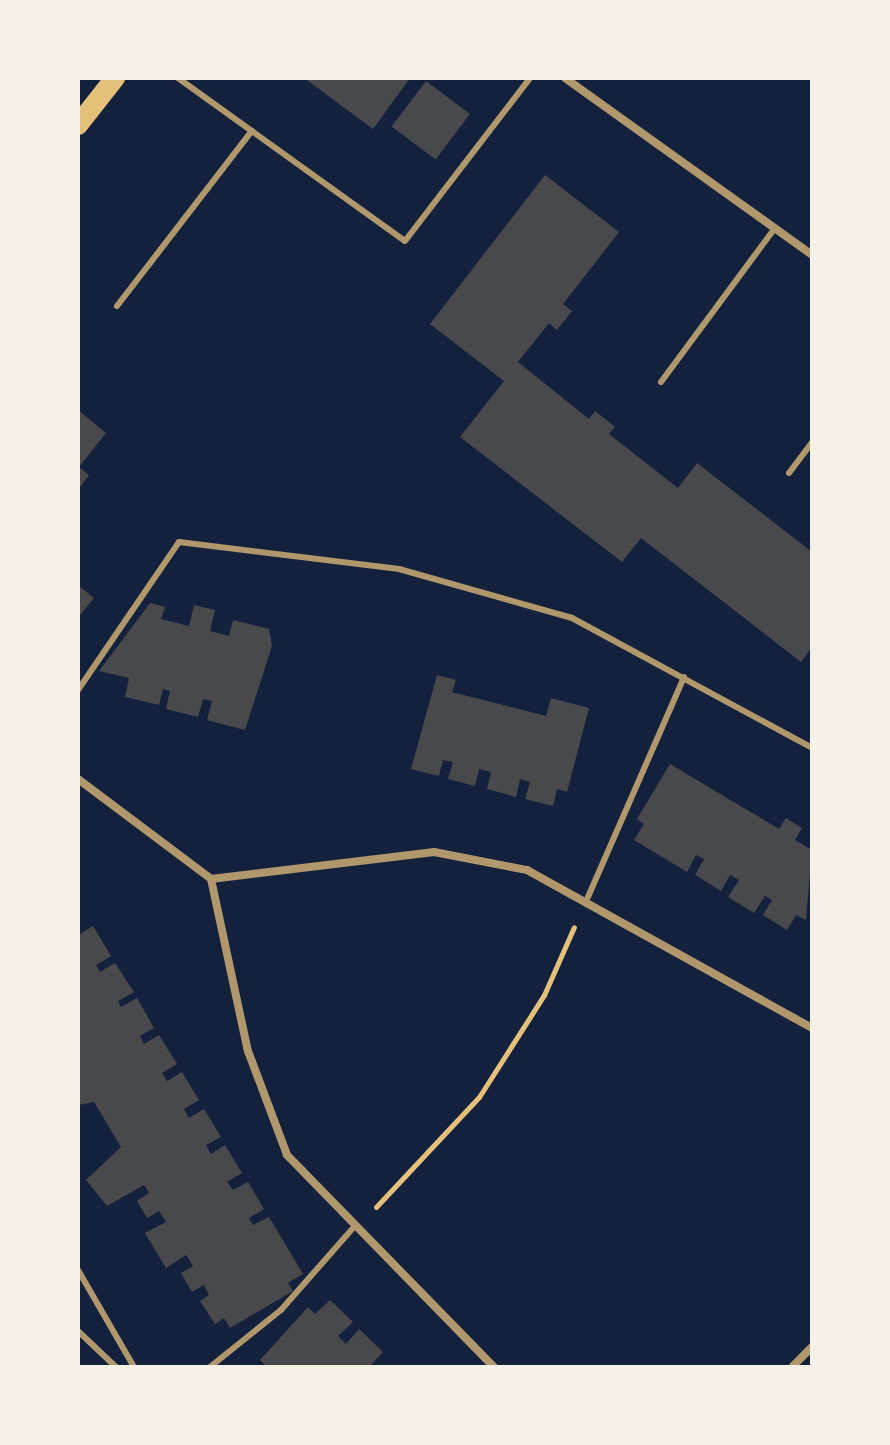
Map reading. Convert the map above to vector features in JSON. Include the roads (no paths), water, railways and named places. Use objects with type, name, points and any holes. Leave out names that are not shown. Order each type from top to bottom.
[{"type":"main road","points":[[78,125],[115,78]]},
{"type":"street","points":[[565,78],[812,255]]},
{"type":"street","points":[[78,779],[211,879],[265,1105],[287,1155],[353,1228],[494,1367]]},
{"type":"street","points":[[211,879],[434,852],[527,870],[588,897],[812,1028]]},
{"type":"street","points":[[792,1367],[812,1347]]},
{"type":"lane","points":[[178,78],[405,241],[530,78]]},
{"type":"lane","points":[[117,306],[252,131]]},
{"type":"lane","points":[[661,382],[775,228]]},
{"type":"lane","points":[[789,473],[812,443]]},
{"type":"lane","points":[[78,690],[179,542],[399,569],[572,618],[812,748]]},
{"type":"lane","points":[[588,897],[684,677]]},
{"type":"lane","points":[[210,1367],[281,1310],[353,1228]]},
{"type":"lane","points":[[78,1270],[134,1367]]},
{"type":"lane","points":[[78,1331],[116,1367]]}]
